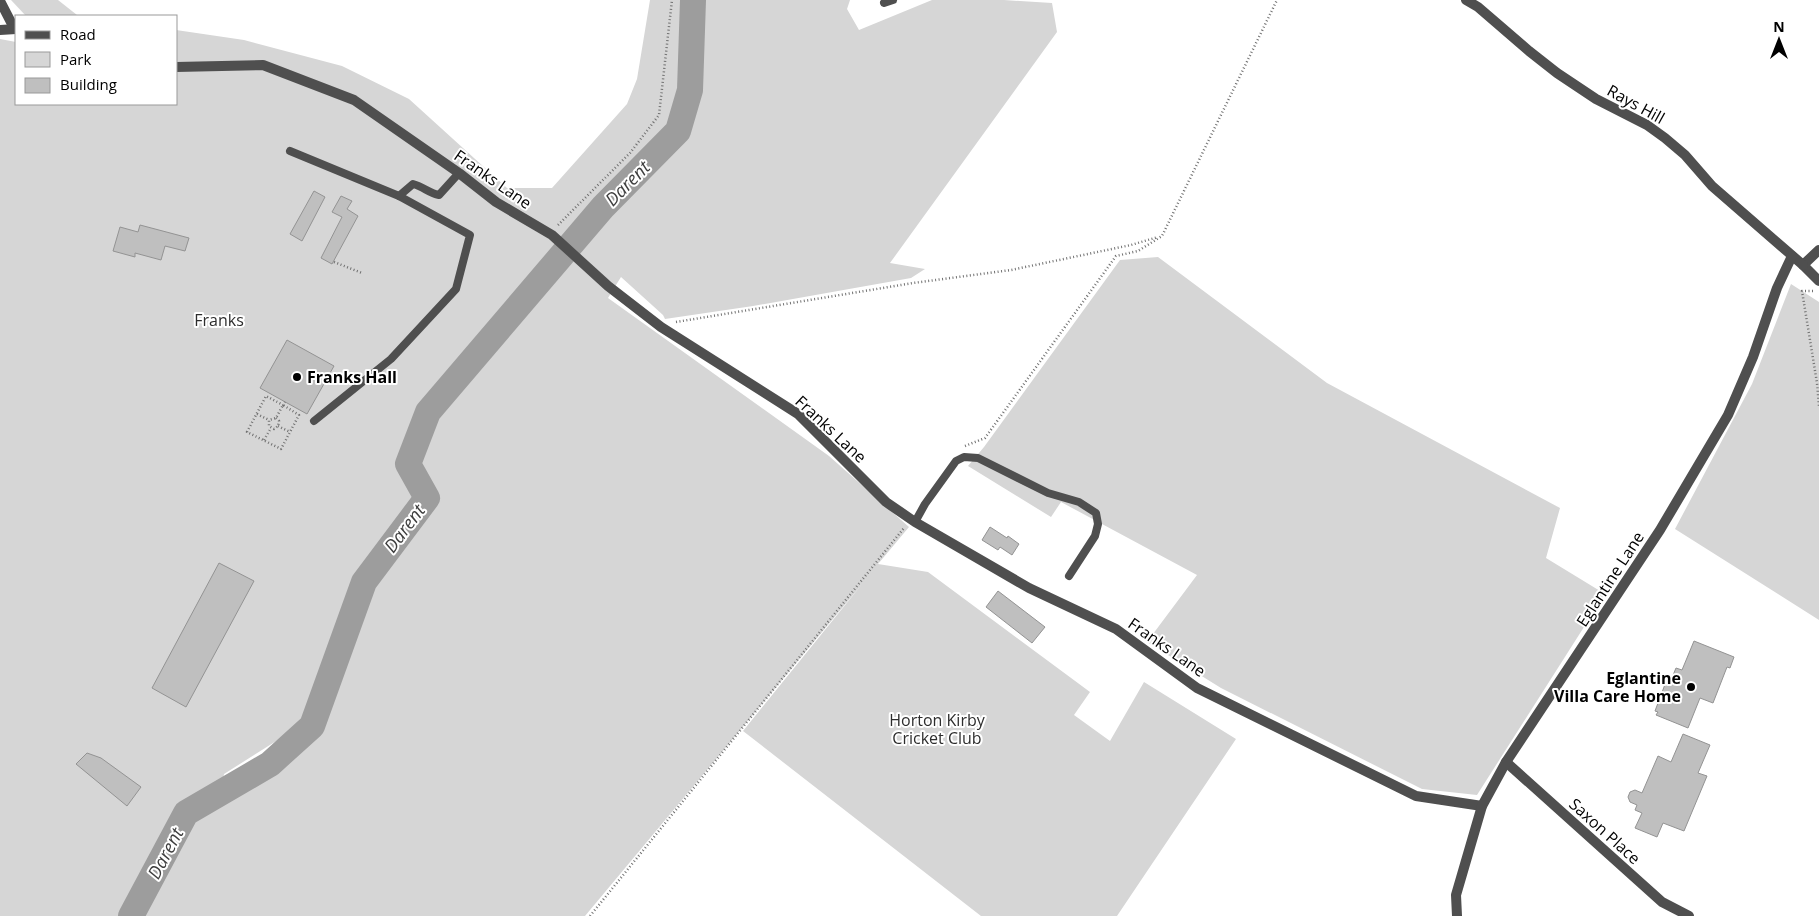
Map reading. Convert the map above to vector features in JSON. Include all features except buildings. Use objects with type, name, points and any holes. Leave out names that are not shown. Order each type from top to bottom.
[{"type":"street","name":"Rays Hill","points":[[1466,0],[1478,7],[1528,51],[1557,73],[1596,99],[1647,125],[1665,138],[1685,155],[1712,186],[1819,281]]},
{"type":"street","points":[[0,1],[15,29],[0,30]]},
{"type":"street","name":"Franks Lane","points":[[178,67],[263,64],[354,100],[496,202],[552,235],[608,286],[660,327],[798,414],[886,502],[913,521],[1029,588],[1116,629],[1197,688],[1416,796],[1482,806]]},
{"type":"street","points":[[1803,265],[1819,250]]},
{"type":"street","name":"Eglantine Lane","points":[[1457,916],[1456,895],[1482,806],[1506,762],[1660,530],[1728,414],[1753,358],[1777,288],[1792,256]]},
{"type":"street","name":"Saxon Place","points":[[1506,762],[1662,902],[1689,916]]},
{"type":"lane","points":[[884,3],[892,0]]},
{"type":"lane","points":[[290,150],[399,196],[470,235],[456,289],[391,359],[314,421]]},
{"type":"lane","points":[[399,196],[412,184],[424,187],[432,194],[439,195],[459,174]]},
{"type":"lane","points":[[913,521],[956,461],[964,457],[978,458],[1048,493],[1079,502],[1096,513],[1098,524],[1095,536],[1069,576]]},
{"type":"path","points":[[552,235],[557,226],[630,153],[660,115],[672,0]]},
{"type":"path","points":[[960,453],[965,446],[985,438],[1116,256],[1138,251],[1162,236],[1278,0]]},
{"type":"path","points":[[660,327],[668,323],[913,283],[1011,270],[1131,245],[1162,236]]},
{"type":"path","points":[[334,262],[362,273]]},
{"type":"path","points":[[1802,291],[1819,406]]},
{"type":"path","points":[[266,396],[283,406],[299,415],[280,449],[247,432],[266,396]]},
{"type":"path","points":[[256,414],[269,420],[276,418],[285,402]]},
{"type":"path","points":[[276,418],[279,422],[278,426]]},
{"type":"path","points":[[269,420],[271,428]]},
{"type":"path","points":[[278,426],[290,432]]},
{"type":"path","points":[[271,428],[274,429],[278,426]]},
{"type":"path","points":[[264,440],[271,428]]},
{"type":"path","points":[[590,916],[913,521]]},
{"type":"green space","points":[[11,0],[58,0],[77,15],[25,15]]},
{"type":"green space","points":[[650,0],[850,0],[847,9],[859,30],[932,0],[1004,0],[1052,3],[1057,32],[890,263],[925,269],[911,278],[753,306],[665,319],[663,315],[621,277],[608,298],[829,456],[909,527],[878,564],[928,572],[1090,692],[1074,715],[1110,741],[1144,682],[1236,739],[1117,916],[981,916],[743,731],[863,583],[585,916],[0,916],[0,39],[15,42],[15,105],[178,105],[178,30],[244,40],[342,66],[409,99],[507,188],[552,188],[627,104],[637,79]],"holes":[[[534,271],[426,407],[485,328]],[[362,604],[320,726],[269,777],[220,801],[224,774],[300,726]]]},
{"type":"green space","points":[[1158,257],[1327,383],[1560,508],[1546,558],[1605,594],[1477,795],[1422,789],[1221,688],[1147,642],[1197,575],[1061,502],[1051,517],[968,466],[984,447],[1120,260]]},
{"type":"green space","points":[[1791,284],[1819,302],[1819,620],[1675,529],[1752,384]]},
{"type":"waterway","name":"Darent","points":[[131,916],[186,813],[270,764],[312,726],[364,582],[427,498],[408,464],[428,412],[603,207],[678,131],[690,90],[693,0]]},
{"type":"place","name":"Franks Hall","points":[[297,377]]},
{"type":"place","name":"Eglantine Villa Care Home","points":[[1691,687]]},
{"type":"park label","name":"Franks","points":[[219,320]]},
{"type":"park label","name":"Horton Kirby Cricket Club","points":[[937,729]]}]
